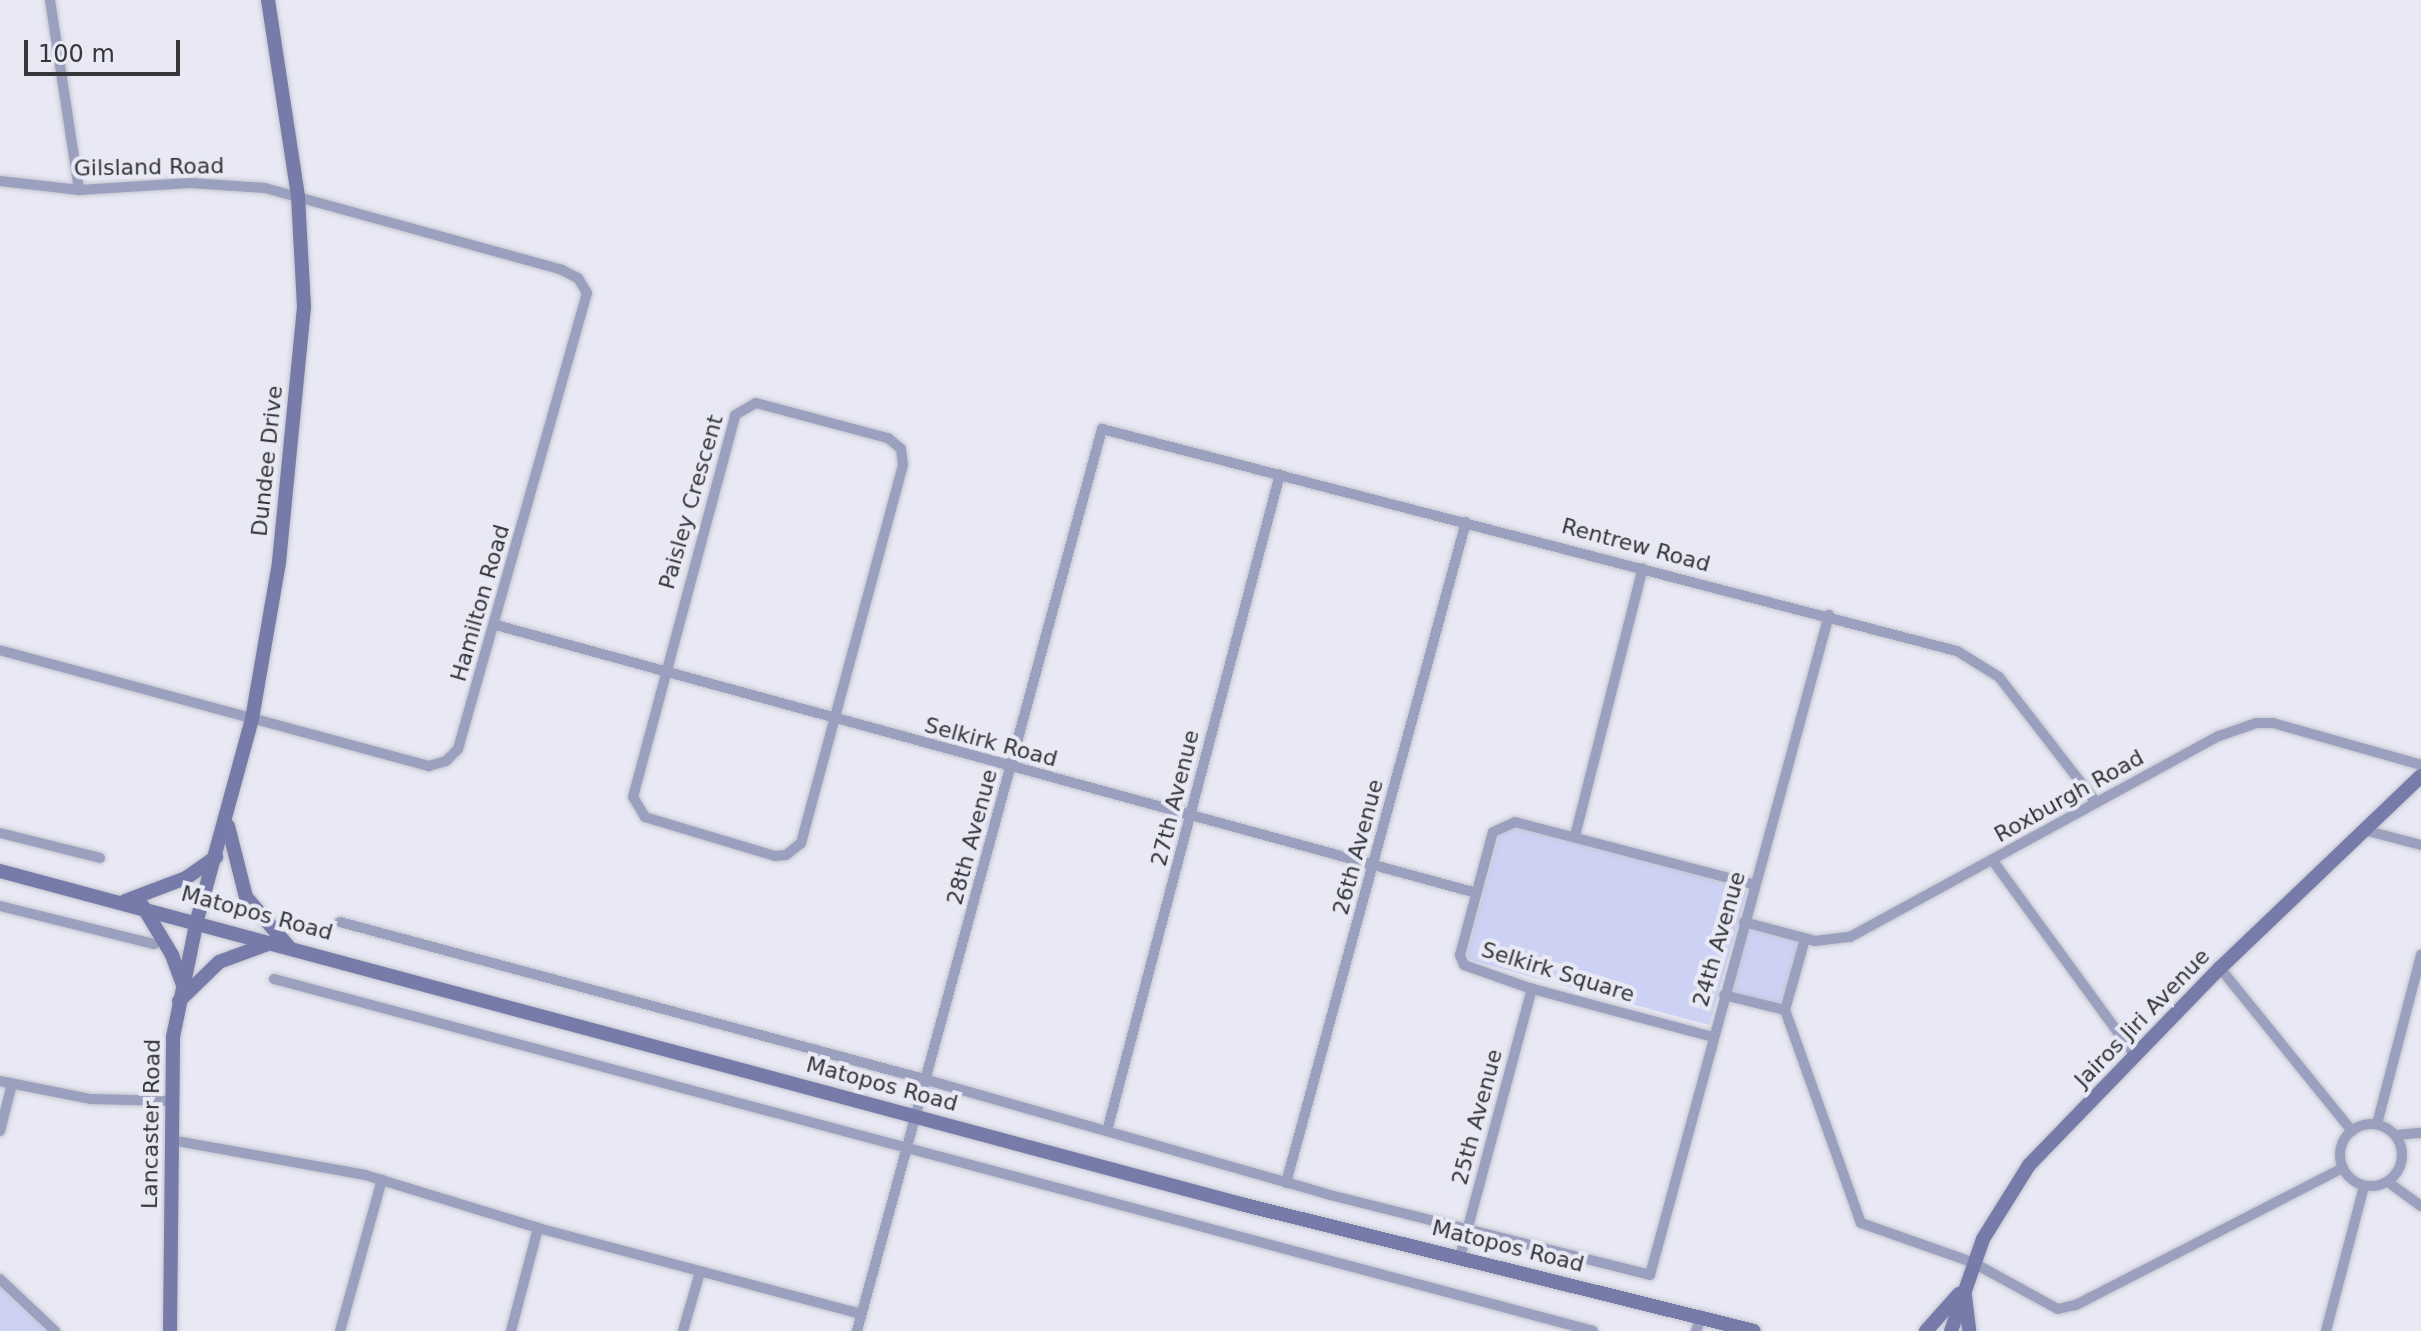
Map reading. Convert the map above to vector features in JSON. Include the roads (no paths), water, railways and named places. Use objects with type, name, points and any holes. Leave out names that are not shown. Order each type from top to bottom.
[{"type":"main road","name":"Dundee Drive","points":[[197,920],[252,719],[279,562],[299,367],[305,284],[298,196],[268,0]]},
{"type":"main road","name":"Jairos Jiri Avenue","points":[[1951,1331],[1972,1262],[2029,1165],[2220,968],[2421,776]]},
{"type":"main road","points":[[227,818],[236,874],[246,897],[288,946]]},
{"type":"main road","points":[[125,901],[186,878],[216,857]]},
{"type":"main road","name":"Matopos Road","points":[[0,871],[142,905],[918,1117],[1460,1257],[1698,1324],[1754,1331]]},
{"type":"main road","points":[[142,905],[172,955],[182,984]]},
{"type":"main road","name":"Lancaster Road","points":[[170,1331],[169,1101],[179,1001],[197,920]]},
{"type":"main road","points":[[179,1001],[219,962],[273,942]]},
{"type":"main road","points":[[1926,1331],[1964,1287]]},
{"type":"main road","points":[[1964,1287],[1969,1331]]},
{"type":"street","points":[[50,0],[79,190]]},
{"type":"street","name":"Gilsland Road","points":[[0,181],[79,190],[190,183],[298,196],[562,270]]},
{"type":"street","name":"Hamilton Road","points":[[252,719],[436,765],[458,749],[587,301],[582,282],[562,270]]},
{"type":"street","name":"Paisley Crescent","points":[[756,403],[888,438],[901,449],[903,465],[835,720],[801,843],[786,855],[764,855],[639,812],[634,788],[735,415],[756,403]]},
{"type":"street","name":"Rentrew Road","points":[[1102,429],[1829,615],[1957,651],[1986,666],[2096,802]]},
{"type":"street","name":"28th Avenue","points":[[857,1331],[918,1117],[1102,429]]},
{"type":"street","name":"27th Avenue","points":[[1107,1131],[1280,474]]},
{"type":"street","name":"26th Avenue","points":[[1286,1183],[1466,522]]},
{"type":"street","points":[[1575,836],[1643,568]]},
{"type":"street","name":"24th Avenue","points":[[1467,1230],[1650,1275],[1829,615]]},
{"type":"street","name":"Selkirk Road","points":[[496,625],[1011,769],[1191,814],[1476,893]]},
{"type":"street","points":[[0,650],[252,719]]},
{"type":"street","name":"Roxburgh Road","points":[[1744,922],[1805,939],[1850,937],[2219,736],[2256,723],[2273,723],[2421,765]]},
{"type":"street","name":"Selkirk Square","points":[[1713,1037],[1532,989],[1462,962],[1476,893],[1493,832],[1515,822],[1755,885]]},
{"type":"street","points":[[2364,830],[2421,845]]},
{"type":"street","points":[[0,833],[100,858]]},
{"type":"street","points":[[1993,861],[2135,1056]]},
{"type":"street","points":[[0,906],[154,944]]},
{"type":"street","points":[[340,922],[928,1080],[1286,1183],[1467,1230]]},
{"type":"street","points":[[1805,939],[1785,1010],[1861,1223],[1972,1262],[2058,1309],[2067,1308],[2343,1168]]},
{"type":"street","points":[[2377,1124],[2421,955]]},
{"type":"street","points":[[2220,968],[2352,1131]]},
{"type":"street","points":[[274,979],[1593,1331]]},
{"type":"street","name":"25th Avenue","points":[[1460,1257],[1532,989]]},
{"type":"street","points":[[1724,995],[1785,1010]]},
{"type":"street","points":[[0,1081],[91,1099],[169,1101]]},
{"type":"street","points":[[0,1131],[12,1084]]},
{"type":"street","points":[[2364,1186],[2343,1168],[2341,1148],[2352,1131],[2377,1124],[2396,1135],[2421,1133]]},
{"type":"street","points":[[2388,1182],[2402,1160],[2396,1135]]},
{"type":"street","points":[[171,1140],[382,1180],[538,1228],[861,1314]]},
{"type":"street","points":[[340,1331],[382,1180]]},
{"type":"street","points":[[2364,1186],[2388,1182],[2421,1206]]},
{"type":"street","points":[[2326,1331],[2364,1186]]},
{"type":"street","points":[[511,1331],[538,1228]]},
{"type":"street","points":[[683,1331],[700,1272]]},
{"type":"street","points":[[0,1279],[55,1331]]}]
